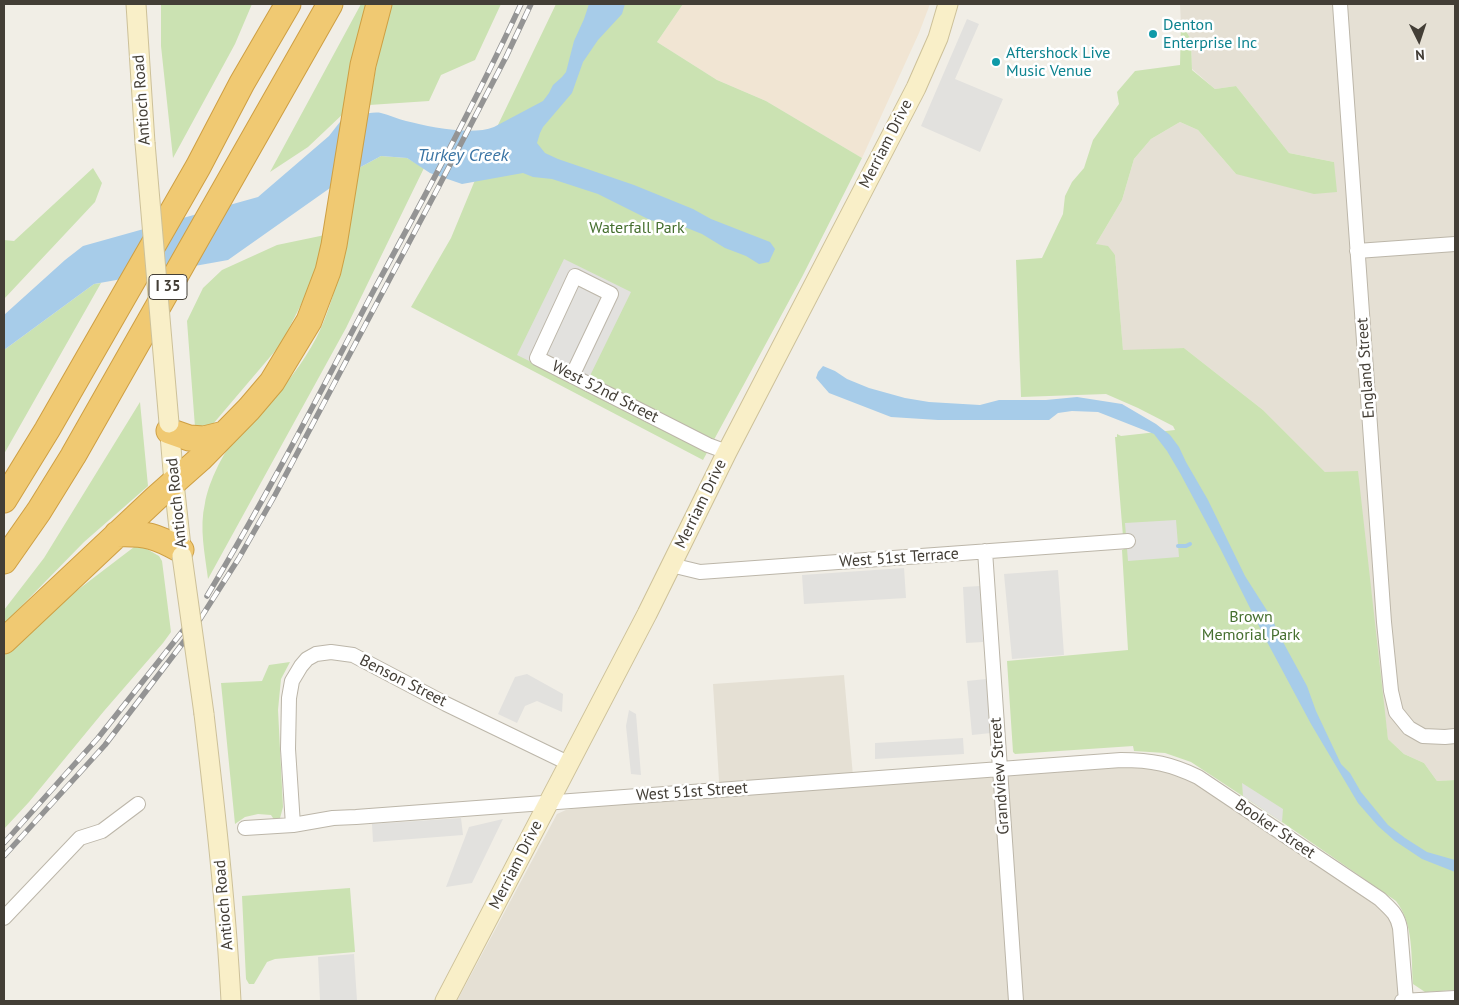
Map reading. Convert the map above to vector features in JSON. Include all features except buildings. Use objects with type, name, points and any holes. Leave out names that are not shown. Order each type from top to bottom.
[{"type":"highway","points":[[242,83],[268,4]]},
{"type":"highway","name":"I 35","points":[[4,500],[47,430],[198,167],[242,83],[288,4]]},
{"type":"highway","name":"I 35","points":[[4,561],[44,503],[73,456],[330,4]]},
{"type":"highway","points":[[4,641],[117,534],[200,459],[249,409],[272,382],[290,354],[309,321],[328,271],[334,245],[363,65],[379,4]]},
{"type":"highway","points":[[169,427],[189,438],[204,440],[224,434]]},
{"type":"highway","points":[[117,534],[151,535],[182,553]]},
{"type":"main road","name":"Antioch Road","points":[[136,4],[145,143],[174,483],[204,714],[226,925],[231,1001]]},
{"type":"main road","name":"Merriam Drive","points":[[445,1001],[916,88],[938,38],[948,4]]},
{"type":"street","name":"England Street","points":[[1340,4],[1384,622],[1391,691],[1396,712],[1409,728],[1423,736],[1455,736]]},
{"type":"street","points":[[1357,251],[1455,244]]},
{"type":"street","name":"West 52nd Street","points":[[572,376],[611,294],[576,276],[537,358],[572,376],[708,445],[727,452]]},
{"type":"street","name":"West 51st Terrace","points":[[671,565],[700,572],[1128,541]]},
{"type":"street","name":"Grandview Street","points":[[985,551],[1016,1001]]},
{"type":"street","name":"Benson Street","points":[[293,824],[288,749],[289,698],[292,682],[300,666],[316,654],[331,652],[353,655],[446,704],[568,763]]},
{"type":"street","name":"West 51st Street","points":[[245,828],[333,818],[1140,760]]},
{"type":"street","name":"Booker Street","points":[[1140,760],[1178,767],[1198,777],[1380,899],[1396,914],[1398,919],[1406,1001]]},
{"type":"street","points":[[4,918],[80,838],[102,831],[138,804]]},
{"type":"street","points":[[1402,1001],[1455,998]]},
{"type":"shaded area","points":[[683,4],[930,4],[919,33],[862,158],[766,101],[717,80],[657,42]]},
{"type":"shaded area","points":[[1180,4],[1455,4],[1455,780],[1437,781],[1424,763],[1404,754],[1388,739],[1385,718],[1325,472],[1263,410],[1184,348],[1123,351],[1115,255],[1096,244],[1122,200],[1134,159],[1151,139],[1180,122],[1198,130],[1236,174],[1334,162],[1289,153],[1236,86],[1215,89],[1192,69],[1191,39],[1181,24]]},
{"type":"shaded area","points":[[967,19],[979,24],[955,79],[1003,99],[980,152],[921,126]]},
{"type":"shaded area","points":[[564,259],[631,292],[584,388],[517,355]]},
{"type":"shaded area","points":[[1176,520],[1179,557],[1128,561],[1125,523]]},
{"type":"shaded area","points":[[904,568],[906,598],[804,604],[802,575]]},
{"type":"shaded area","points":[[1058,570],[1064,655],[1012,659],[1004,574]]},
{"type":"shaded area","points":[[980,586],[983,642],[966,643],[963,587]]},
{"type":"shaded area","points":[[527,674],[563,694],[562,712],[537,701],[525,706],[517,723],[498,714],[515,677]]},
{"type":"shaded area","points":[[844,675],[854,787],[1128,767],[1158,768],[1195,783],[1386,912],[1393,925],[1400,1001],[457,1001],[557,814],[566,810],[587,806],[720,797],[713,684]]},
{"type":"shaded area","points":[[986,679],[991,733],[972,735],[967,681]]},
{"type":"shaded area","points":[[629,710],[636,714],[641,775],[631,774],[626,726]]},
{"type":"shaded area","points":[[963,738],[964,754],[875,759],[875,743]]},
{"type":"shaded area","points":[[1242,783],[1283,809],[1282,822],[1243,796]]},
{"type":"shaded area","points":[[461,818],[463,835],[373,842],[372,824]]},
{"type":"shaded area","points":[[503,819],[472,883],[446,887],[469,827]]},
{"type":"shaded area","points":[[354,954],[357,1001],[320,1001],[318,957]]},
{"type":"green space","points":[[161,4],[252,4],[235,44],[173,158],[161,46]]},
{"type":"green space","points":[[361,4],[370,4],[345,112],[308,147],[270,172]]},
{"type":"green space","points":[[392,4],[501,4],[475,60],[441,75],[429,101],[369,105],[384,26]]},
{"type":"green space","name":"Waterfall Park","points":[[556,4],[683,4],[657,42],[717,80],[766,101],[862,158],[802,277],[703,460],[411,307],[451,238],[497,127]]},
{"type":"green space","name":"Brown Memorial Park","points":[[1181,24],[1191,39],[1192,70],[1215,89],[1236,86],[1289,153],[1334,162],[1337,192],[1314,194],[1236,174],[1198,130],[1180,122],[1151,139],[1134,159],[1122,200],[1096,244],[1108,246],[1115,255],[1123,350],[1184,348],[1263,410],[1325,472],[1358,471],[1388,739],[1404,754],[1424,763],[1437,781],[1455,780],[1455,990],[1425,992],[1413,984],[1409,930],[1402,910],[1396,901],[1191,762],[1165,753],[1134,751],[1133,746],[1015,754],[1013,752],[1007,661],[1128,650],[1122,550],[1124,549],[1115,437],[1117,437],[1117,434],[1121,436],[1175,430],[1173,426],[1106,394],[1021,397],[1016,260],[1042,258],[1063,214],[1065,196],[1072,182],[1084,168],[1093,140],[1119,104],[1117,92],[1135,71],[1180,65]]},
{"type":"green space","points":[[381,156],[407,158],[424,168],[346,328],[208,579],[203,541],[203,512],[215,472],[231,444],[286,384],[321,328],[340,270],[357,169]]},
{"type":"green space","points":[[93,168],[102,183],[95,202],[4,299],[4,240],[14,241]]},
{"type":"green space","points":[[325,235],[313,281],[281,344],[213,424],[195,427],[187,321],[203,288],[222,270],[277,245]]},
{"type":"green space","points":[[101,283],[4,454],[4,350],[94,284]]},
{"type":"green space","points":[[140,402],[148,486],[84,542],[4,624],[4,610],[44,558]]},
{"type":"green space","points":[[139,545],[145,546],[145,548],[159,556],[162,561],[171,632],[29,802],[4,829],[4,653],[13,643],[75,592]]},
{"type":"green space","points":[[290,662],[281,679],[278,710],[283,807],[279,822],[275,821],[271,815],[258,814],[245,817],[235,824],[221,683],[262,681],[269,665]]},
{"type":"green space","points":[[350,888],[355,952],[275,959],[267,962],[254,984],[249,984],[246,979],[242,896]]},
{"type":"water","name":"Turkey Creek","points":[[589,4],[625,4],[622,14],[598,40],[583,62],[572,93],[543,127],[537,143],[545,153],[558,159],[634,185],[693,209],[711,219],[770,242],[775,249],[769,262],[759,264],[746,256],[725,248],[702,234],[682,226],[650,220],[598,194],[552,179],[533,177],[523,173],[462,184],[430,173],[407,158],[381,156],[357,169],[228,260],[94,284],[4,350],[4,315],[83,246],[258,197],[329,136],[343,118],[377,113],[427,126],[474,131],[494,127],[543,101],[553,85],[566,72],[574,41]]},
{"type":"water","points":[[823,366],[869,388],[905,398],[929,402],[980,405],[999,400],[1046,400],[1077,397],[1122,404],[1156,424],[1170,435],[1179,447],[1208,500],[1245,576],[1273,620],[1307,686],[1316,711],[1341,764],[1350,773],[1361,792],[1388,825],[1427,852],[1455,860],[1455,872],[1422,859],[1395,841],[1378,826],[1358,803],[1311,724],[1180,473],[1154,434],[1098,412],[1072,411],[1058,413],[1049,420],[938,420],[891,417],[829,393],[816,378]]},
{"type":"waterway","points":[[1178,546],[1190,544]]},
{"type":"railway","points":[[207,596],[272,482],[431,184],[521,4]]},
{"type":"railway","points":[[4,856],[105,745],[195,627],[239,558],[275,495],[439,186],[506,57],[531,4]]},
{"type":"railway","points":[[4,843],[98,738],[189,623]]},
{"type":"place","name":"Denton Enterprise Inc","points":[[1153,34]]},
{"type":"place","name":"Aftershock Live Music Venue","points":[[996,62]]}]
